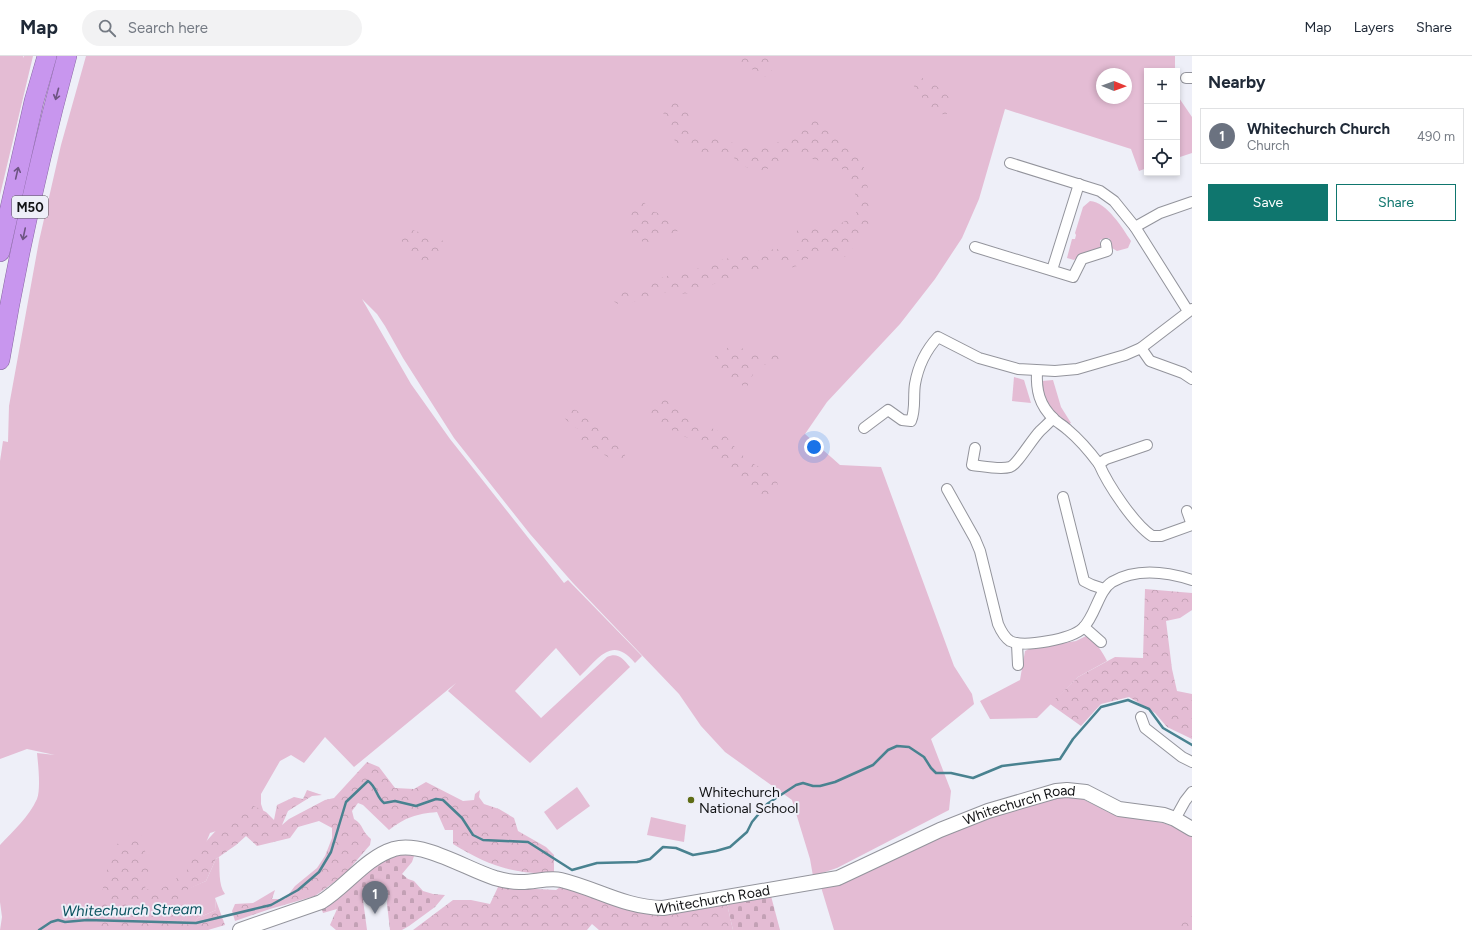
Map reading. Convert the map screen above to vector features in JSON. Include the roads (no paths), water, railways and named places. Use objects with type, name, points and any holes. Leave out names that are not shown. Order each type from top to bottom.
[{"type":"highway","name":"M50","points":[[0,252],[34,101],[47,56]]},
{"type":"highway","name":"M50","points":[[0,360],[29,209],[67,56]]},
{"type":"street","points":[[864,428],[888,410],[902,420],[911,421],[913,415],[915,384],[918,372],[924,356],[932,343],[938,337],[979,358],[1018,369],[1055,371],[1077,369],[1125,355],[1141,348],[1190,310],[1135,227],[1114,202],[1100,191],[1010,163]]},
{"type":"street","points":[[1052,270],[1079,184]]},
{"type":"street","points":[[1135,227],[1160,214],[1192,202]]},
{"type":"street","points":[[975,247],[1073,277],[1082,259],[1107,251],[1106,244]]},
{"type":"street","points":[[1141,348],[1150,360],[1183,373],[1192,380]]},
{"type":"street","points":[[1037,371],[1038,393],[1044,407],[1053,418],[1084,446],[1099,464],[1110,484],[1140,526],[1152,536],[1161,536],[1192,525],[1187,511]]},
{"type":"street","points":[[975,448],[972,465],[1002,468],[1010,467],[1017,462],[1025,449],[1053,418]]},
{"type":"street","points":[[1099,464],[1106,459],[1147,445]]},
{"type":"street","points":[[946,489],[975,539],[980,551],[998,624],[1002,634],[1017,644],[1047,641],[1072,635],[1084,627],[1094,614],[1104,590],[1112,582],[1122,578],[1148,572],[1192,580]]},
{"type":"street","points":[[1063,497],[1084,581],[1104,590]]},
{"type":"street","points":[[1084,627],[1100,642]]},
{"type":"street","points":[[1017,644],[1018,665]]},
{"type":"street","points":[[1141,717],[1145,728],[1182,757],[1192,762]]},
{"type":"street","name":"Whitechurch Road","points":[[240,930],[321,902],[332,895],[378,856],[395,849],[422,849],[495,878],[518,882],[560,880],[625,903],[646,908],[663,908],[838,878],[940,830],[988,811],[1056,791],[1067,790],[1086,792],[1119,809],[1164,815],[1175,819],[1192,829]]},
{"type":"street","points":[[1175,819],[1185,800],[1192,792]]},
{"type":"waterway","name":"Whitechurch Stream","points":[[39,930],[51,922],[58,920],[65,922],[87,920],[196,923],[271,905],[298,890],[319,872],[331,852],[346,802],[368,781],[371,783],[379,798],[384,803],[395,801],[416,806],[436,799],[443,800],[462,818],[473,835],[483,840],[528,842],[572,870],[597,863],[637,862],[650,859],[663,847],[676,848],[693,855],[730,847],[747,832],[752,822],[767,804],[796,785],[803,783],[813,786],[820,786],[835,782],[873,765],[888,750],[897,746],[909,747],[924,757],[936,773],[951,773],[973,778],[1002,766],[1060,759],[1073,739],[1101,707],[1128,700],[1149,709],[1163,728],[1192,745]]},
{"type":"place","name":"Whitechurch National School","points":[[691,800]]},
{"type":"place","name":"Whitechurch Church","points":[[375,914]]}]
